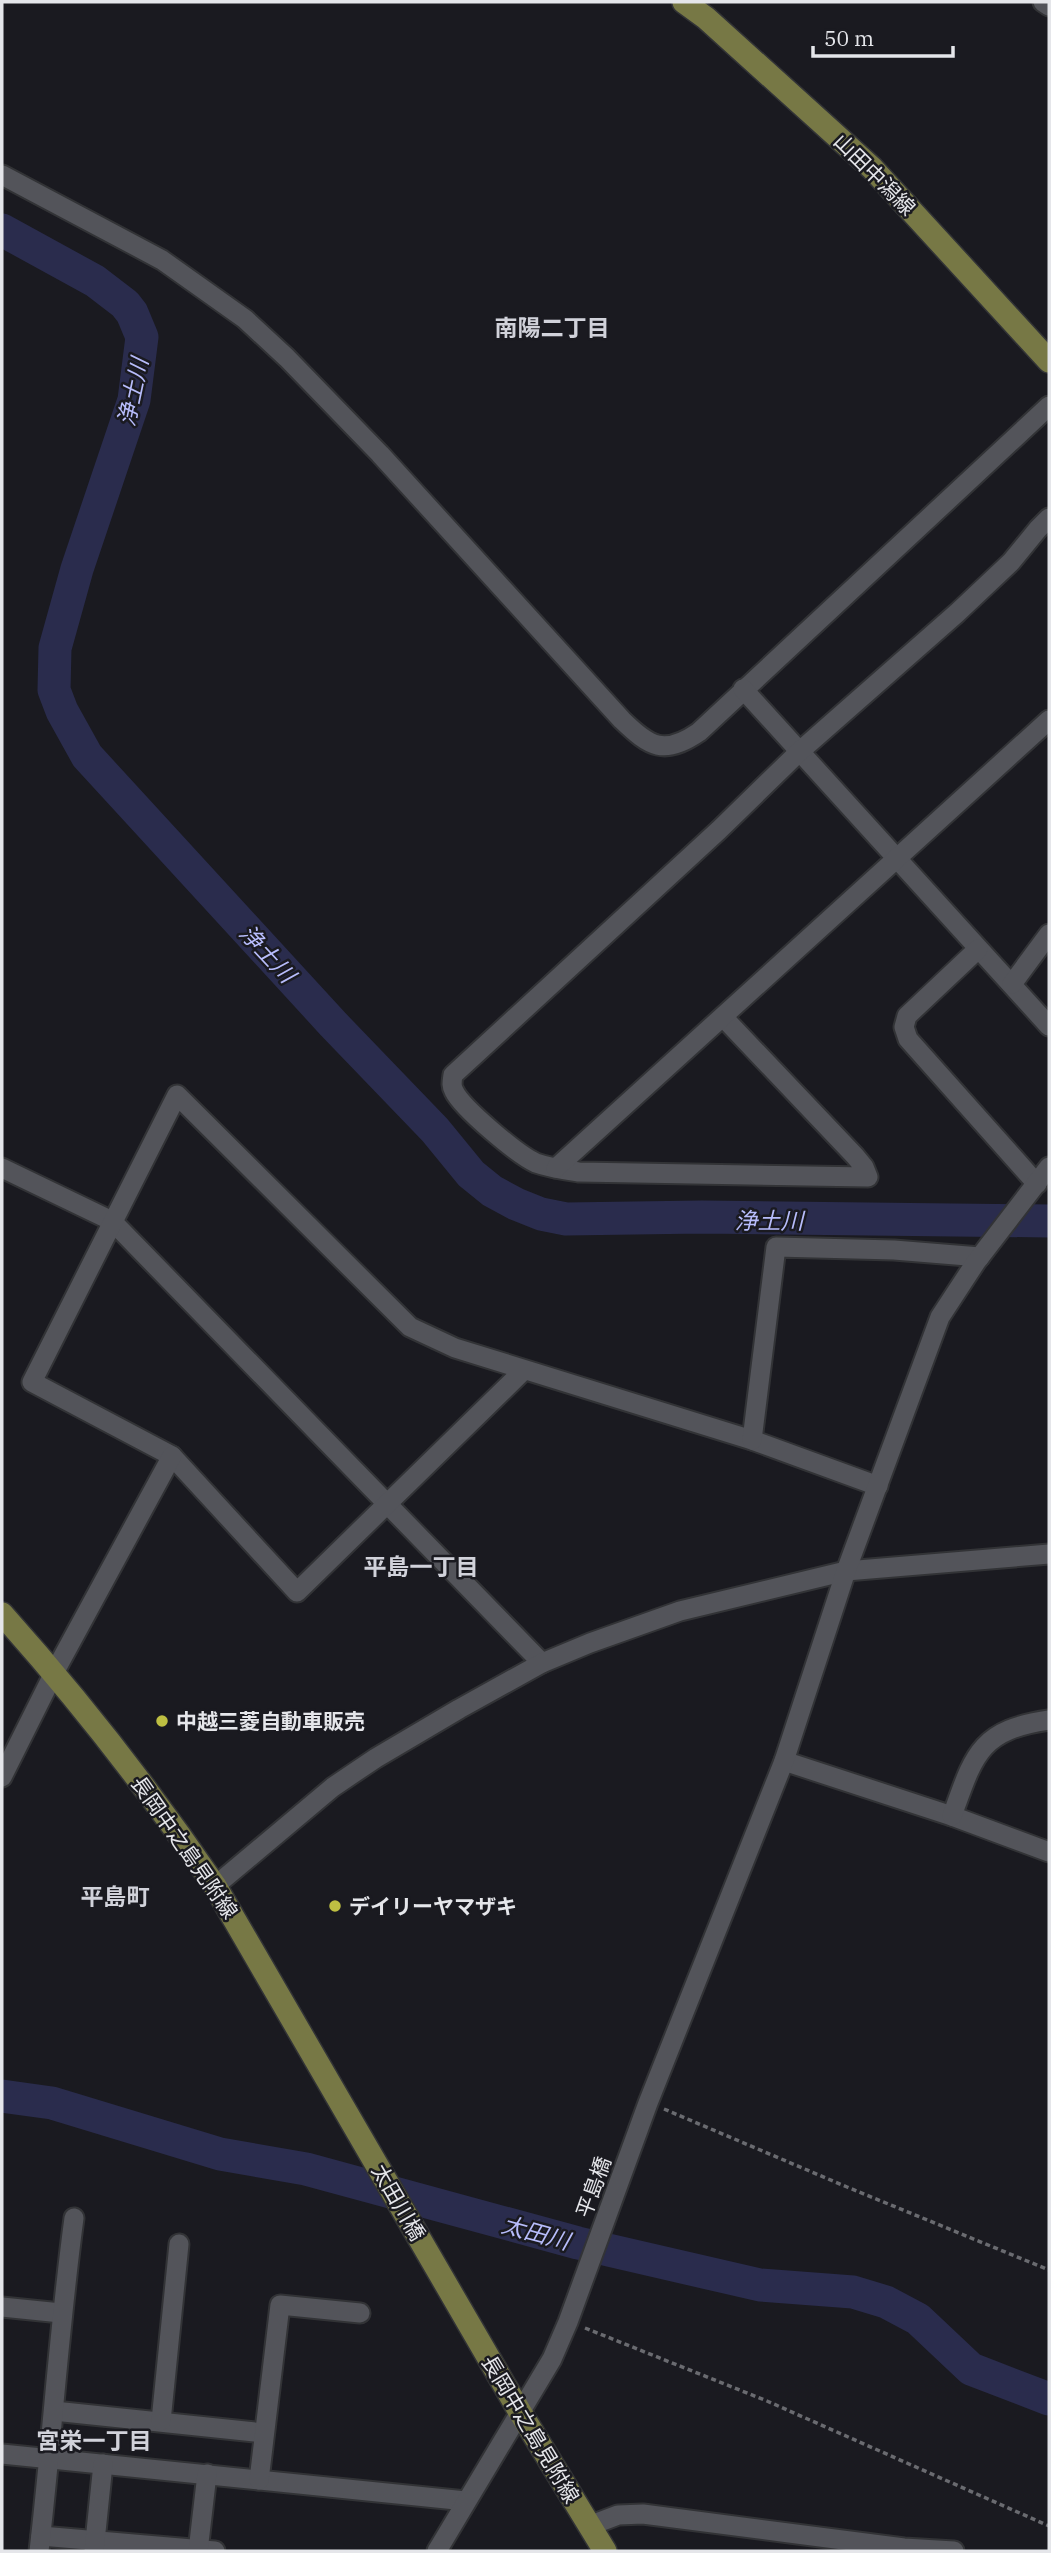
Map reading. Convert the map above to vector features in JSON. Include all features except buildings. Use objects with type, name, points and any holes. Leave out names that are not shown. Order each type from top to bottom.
[{"type":"main road","name":"山田中潟線","points":[[684,2],[706,18],[872,168],[1049,361]]},
{"type":"main road","name":"長岡中之島見附線","points":[[2,1614],[54,1673],[159,1803],[215,1886],[340,2098]]},
{"type":"main road","name":"太田川橋","points":[[340,2098],[458,2306]]},
{"type":"main road","name":"長岡中之島見附線","points":[[458,2306],[605,2551]]},
{"type":"street","points":[[1042,2],[1049,6]]},
{"type":"street","points":[[2,175],[162,260],[246,318],[380,454],[622,720],[655,746],[670,747],[699,732],[1049,406]]},
{"type":"street","points":[[723,1017],[855,1156],[869,1177],[579,1172],[556,1168],[535,1162],[482,1121],[458,1099],[452,1088],[453,1076],[719,830],[799,752],[957,613],[1045,530]]},
{"type":"street","points":[[743,689],[1049,1026]]},
{"type":"street","points":[[556,1168],[1049,720]]},
{"type":"street","points":[[1012,984],[1049,934]]},
{"type":"street","points":[[978,949],[907,1016],[904,1027],[908,1039],[1034,1188]]},
{"type":"street","points":[[523,1371],[297,1592],[172,1456],[32,1382],[177,1096],[410,1327],[455,1348],[752,1440],[878,1486]]},
{"type":"street","name":"平島橋","points":[[437,2551],[552,2358],[570,2316],[645,2111],[784,1760],[846,1571],[940,1317],[980,1257],[1049,1167]]},
{"type":"street","points":[[2,1168],[112,1221],[542,1663]]},
{"type":"street","points":[[752,1440],[776,1247],[894,1250],[980,1257]]},
{"type":"street","points":[[2,1777],[54,1673],[172,1456]]},
{"type":"street","points":[[215,1886],[333,1787],[459,1709],[542,1663],[590,1643],[680,1611],[846,1571],[1049,1554]]},
{"type":"street","points":[[952,1816],[969,1770],[979,1751],[989,1741],[1021,1724],[1049,1720]]},
{"type":"street","points":[[784,1760],[952,1816],[1049,1852]]},
{"type":"street","points":[[74,2217],[61,2313],[40,2543],[204,2551],[207,2474]]},
{"type":"street","points":[[161,2421],[179,2245]]},
{"type":"street","points":[[259,2480],[280,2305],[360,2313]]},
{"type":"street","points":[[2,2307],[61,2313]]},
{"type":"street","points":[[54,2411],[264,2433]]},
{"type":"street","points":[[2,2454],[466,2501]]},
{"type":"street","points":[[94,2546],[103,2464]]},
{"type":"street","points":[[589,2526],[618,2515],[643,2514],[904,2548],[954,2551]]},
{"type":"path","points":[[645,2111],[1049,2270]]},
{"type":"path","points":[[570,2316],[1049,2526]]},
{"type":"waterway","name":"浄土川","points":[[2,230],[95,281],[125,304],[132,313],[142,337],[134,400],[77,569],[55,648],[54,690],[62,711],[87,756],[333,1024],[435,1130],[471,1174],[492,1191],[516,1204],[541,1214],[566,1219],[702,1217],[1049,1221]]},
{"type":"waterway","name":"太田川","points":[[2,2096],[52,2103],[220,2154],[306,2169],[578,2243],[760,2285],[853,2292],[886,2302],[918,2319],[971,2369],[1049,2399]]},
{"type":"place","name":"中越三菱自動車販売","points":[[162,1721]]},
{"type":"place","name":"デイリーヤマザキ","points":[[335,1906]]},
{"type":"district","name":"南陽二丁目","points":[[552,327]]},
{"type":"district","name":"平島一丁目","points":[[421,1566]]},
{"type":"district","name":"平島町","points":[[115,1896]]},
{"type":"district","name":"宮栄一丁目","points":[[94,2440]]}]
